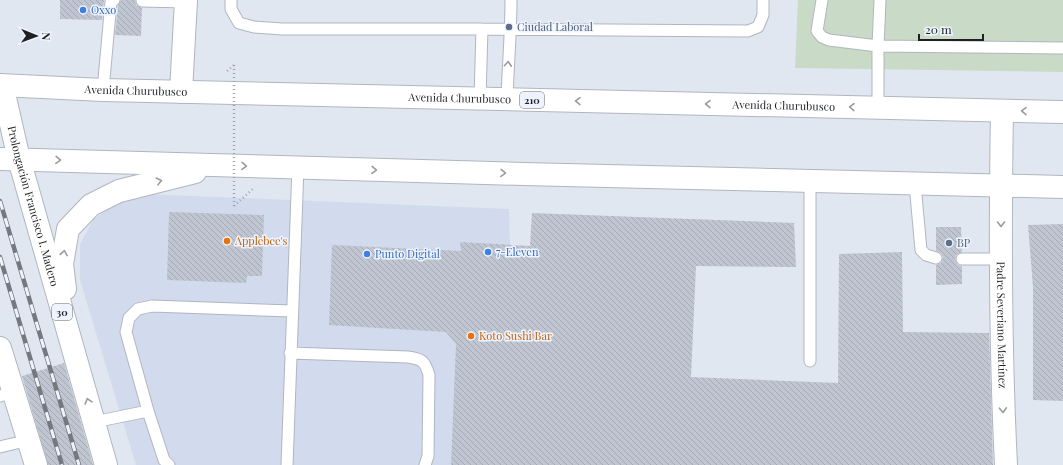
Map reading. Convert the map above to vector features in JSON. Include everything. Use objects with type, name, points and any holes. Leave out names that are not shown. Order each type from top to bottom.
[{"type":"main road","points":[[181,92],[186,1]]},
{"type":"main road","name":"Avenida Churubusco","points":[[1,85],[181,92],[1063,112]]},
{"type":"main road","name":"Prolongación Francisco I. Madero","points":[[1,85],[9,159],[72,347],[106,465]]},
{"type":"main road","name":"Padre Severiano Martínez","points":[[1002,111],[1000,185],[1001,373],[1006,465]]},
{"type":"main road","points":[[9,159],[810,182],[1063,187]]},
{"type":"main road","points":[[72,347],[62,264],[68,229],[90,205],[119,191],[222,165]]},
{"type":"main road","points":[[0,349],[7,394],[29,440],[36,465]]},
{"type":"lane","points":[[103,90],[111,2],[114,0]]},
{"type":"lane","points":[[142,0],[186,1]]},
{"type":"lane","points":[[231,0],[231,10],[239,22],[254,27],[282,29],[748,31],[758,27],[763,15],[763,0]]},
{"type":"lane","points":[[507,99],[511,0]]},
{"type":"lane","points":[[822,0],[817,31],[822,37],[829,40],[878,46],[1063,48]]},
{"type":"lane","points":[[878,108],[880,0]]},
{"type":"lane","points":[[480,99],[482,29]]},
{"type":"lane","points":[[287,465],[298,167]]},
{"type":"lane","points":[[810,182],[810,361]]},
{"type":"lane","points":[[915,184],[921,250],[926,255],[936,258]]},
{"type":"lane","points":[[962,259],[1001,259]]},
{"type":"lane","points":[[169,465],[164,460],[148,411],[126,332],[129,318],[138,309],[152,306],[292,311]]},
{"type":"lane","points":[[290,353],[419,358],[426,364],[429,375],[428,456],[425,465]]},
{"type":"lane","points":[[94,422],[148,411]]},
{"type":"lane","points":[[0,447],[29,440]]},
{"type":"path","points":[[234,65],[234,206]]},
{"type":"shaded area","points":[[145,194],[509,209],[510,245],[501,465],[136,465],[80,280],[80,244],[93,220],[115,204]]},
{"type":"green space","points":[[798,0],[1063,0],[1063,72],[795,68]]},
{"type":"building","name":"Oxxo","points":[[60,0],[104,0],[102,20],[60,19]]},
{"type":"building","name":"Oxxo","points":[[121,0],[135,0],[136,5],[142,8],[141,36],[115,35],[118,6]]},
{"type":"building","points":[[169,212],[264,215],[262,276],[247,276],[246,283],[167,280]]},
{"type":"building","points":[[532,213],[794,223],[796,267],[696,266],[691,377],[838,383],[839,254],[902,252],[903,332],[989,333],[993,465],[451,465],[456,344],[446,332],[329,325],[332,245],[461,251],[460,242],[530,246]]},
{"type":"building","points":[[1063,224],[1063,401],[1033,400],[1033,287],[1028,225]]},
{"type":"building","name":"BP","points":[[936,227],[961,227],[962,252],[956,255],[955,259],[958,265],[962,266],[962,284],[936,285],[936,265],[941,263],[943,257],[941,253],[936,251]]},
{"type":"building","points":[[64,363],[93,465],[48,465],[22,376]]},
{"type":"railway","points":[[0,201],[79,465]]},
{"type":"railway","points":[[0,257],[62,465]]},
{"type":"place","name":"Oxxo","points":[[83,10]]},
{"type":"place","name":"Ciudad Laboral","points":[[509,27]]},
{"type":"place","name":"Applebee's","points":[[227,241]]},
{"type":"place","name":"BP","points":[[949,243]]},
{"type":"place","name":"7-Eleven","points":[[488,252]]},
{"type":"place","name":"Punto Digital","points":[[367,254]]},
{"type":"place","name":"Koto Sushi Bar","points":[[471,336]]}]
